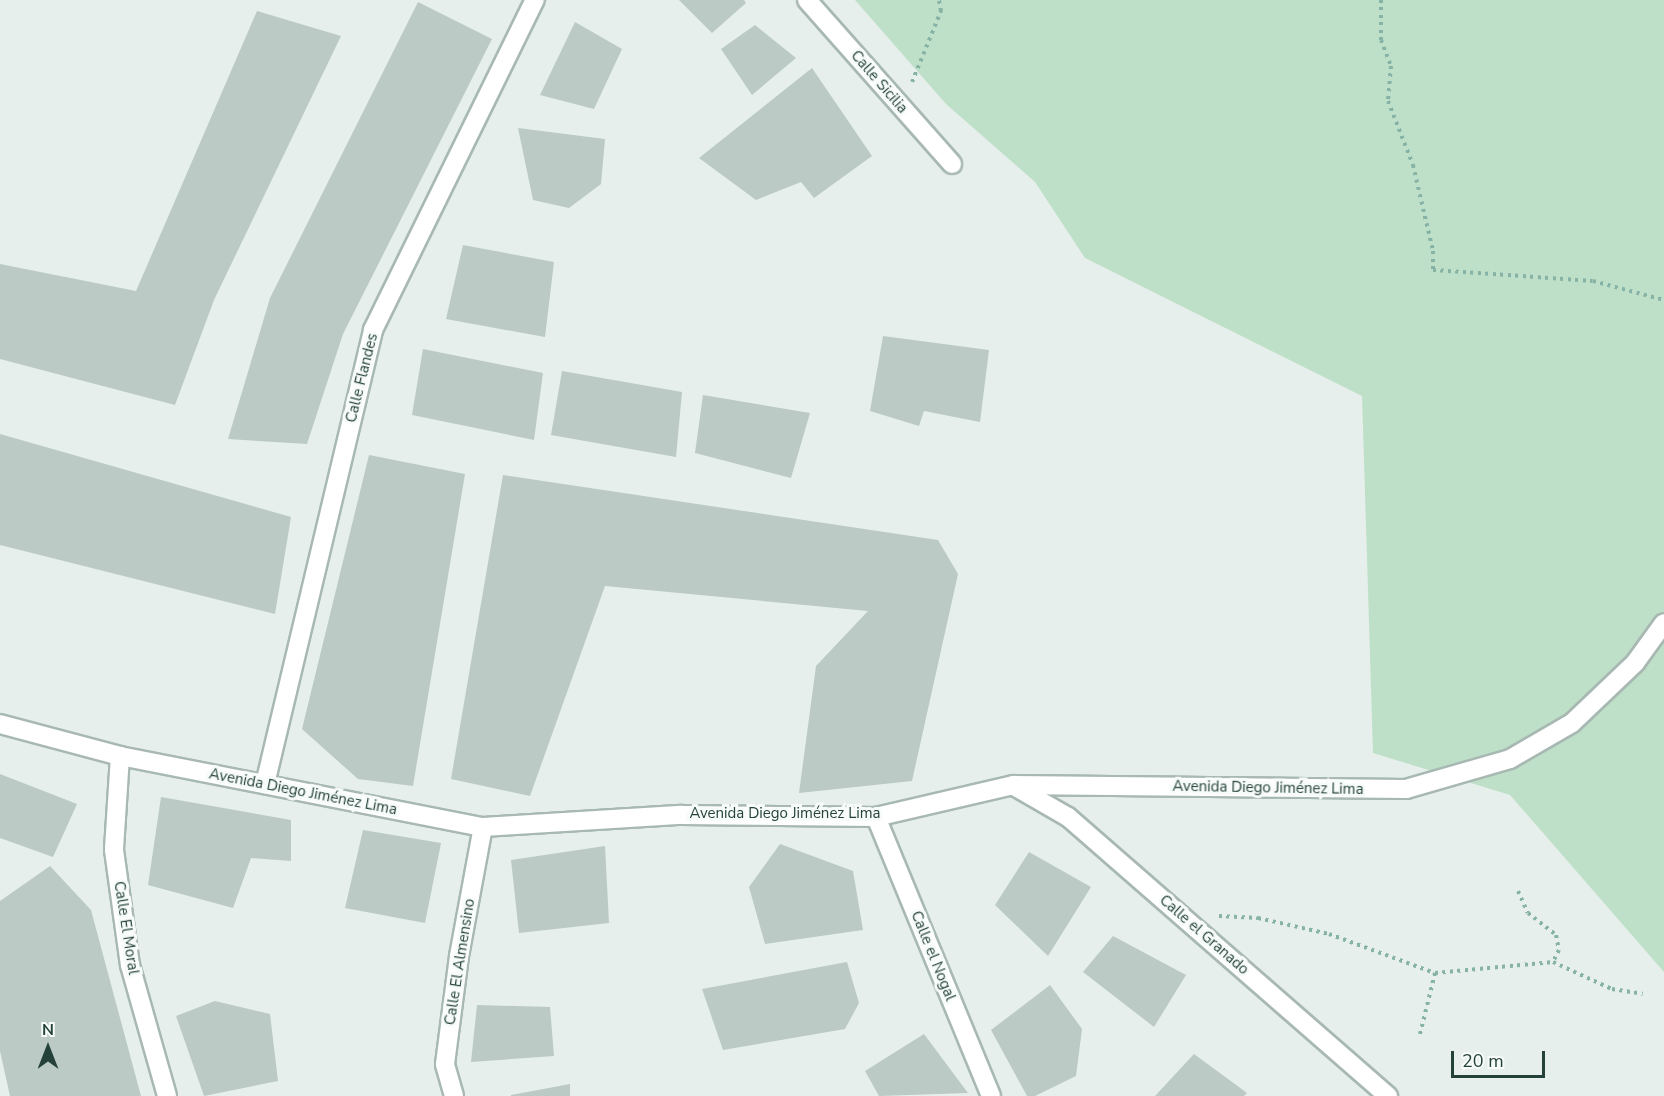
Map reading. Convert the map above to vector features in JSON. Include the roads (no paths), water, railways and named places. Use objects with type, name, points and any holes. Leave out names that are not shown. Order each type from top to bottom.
[{"type":"street","name":"Calle Flandes","points":[[265,784],[373,330],[535,0]]},
{"type":"street","name":"Calle Sicilia","points":[[807,0],[951,164]]},
{"type":"street","name":"Avenida Diego Jiménez Lima","points":[[0,724],[120,756],[483,827],[682,814],[876,817],[1013,785],[1406,789],[1510,759],[1572,723],[1635,663],[1664,623]]},
{"type":"street","name":"Calle El Moral","points":[[120,756],[114,850],[130,966],[167,1096]]},
{"type":"street","name":"Calle el Granado","points":[[1013,785],[1068,817],[1388,1096]]},
{"type":"street","name":"Calle el Nogal","points":[[876,817],[991,1096]]},
{"type":"street","name":"Calle El Almensino","points":[[454,1096],[445,1064],[459,956],[483,827]]}]
